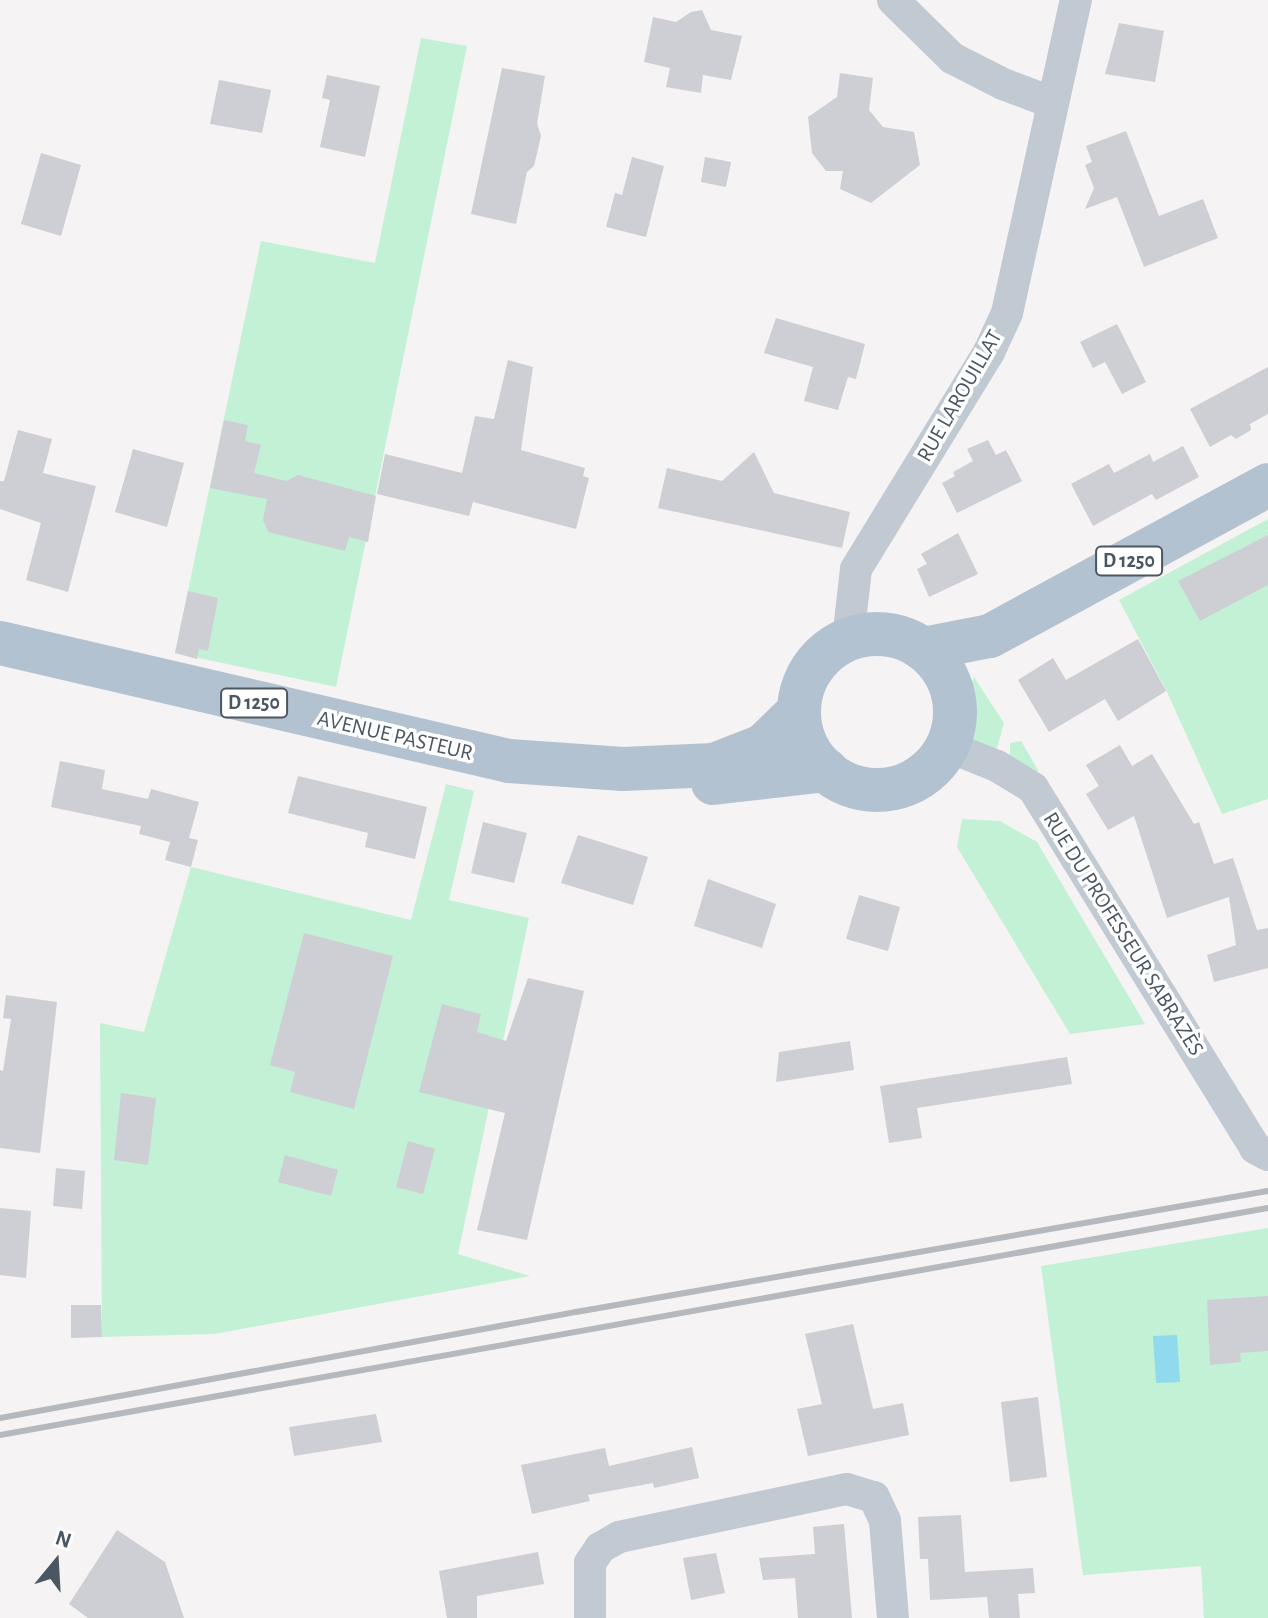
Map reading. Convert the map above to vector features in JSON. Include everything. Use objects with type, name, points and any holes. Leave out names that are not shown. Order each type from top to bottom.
[{"type":"main road","name":"D 1250","points":[[923,649],[990,636],[1268,485]]},
{"type":"main road","points":[[874,634],[900,637],[923,649],[940,665],[951,686],[954,726],[947,746],[932,767],[911,783],[886,790],[860,788],[826,770],[816,761],[803,738],[798,712],[809,672],[826,652],[848,639],[874,634]]},
{"type":"main road","name":"D 1250","points":[[951,686],[990,636]]},
{"type":"main road","name":"AVENUE PASTEUR","points":[[0,643],[509,761],[623,769],[714,765],[763,746],[798,712]]},
{"type":"main road","name":"AVENUE PASTEUR","points":[[509,761],[545,778],[622,785],[732,782],[826,770]]},
{"type":"street","points":[[893,0],[952,58],[1003,84],[1053,103]]},
{"type":"street","name":"RUE LAROUILLAT","points":[[848,639],[856,569],[989,352],[1007,313],[1076,0]]},
{"type":"street","name":"RUE DU PROFESSEUR SABRAZÈS","points":[[947,746],[997,766],[1033,788],[1255,1148],[1268,1155]]},
{"type":"street","points":[[590,1618],[590,1563],[600,1548],[619,1537],[847,1489],[874,1497],[885,1521],[893,1618]]},
{"type":"green space","points":[[421,38],[467,46],[336,687],[175,653],[261,241],[375,263]]},
{"type":"green space","points":[[1268,519],[1268,799],[1222,814],[1167,692],[1119,600]]},
{"type":"green space","points":[[974,677],[1004,723],[997,748],[987,750],[967,734],[967,692]]},
{"type":"green space","points":[[1021,741],[1038,770],[1037,779],[1010,760],[1010,743]]},
{"type":"green space","points":[[446,784],[474,791],[449,900],[529,918],[458,1254],[530,1276],[214,1334],[102,1337],[100,1023],[144,1032],[191,867],[411,920]]},
{"type":"green space","points":[[962,819],[1000,821],[1037,842],[1145,1024],[1070,1034],[957,847]]},
{"type":"green space","points":[[1268,1228],[1268,1618],[1204,1618],[1201,1566],[1083,1575],[1041,1266]]},
{"type":"water","points":[[1177,1335],[1180,1382],[1156,1383],[1153,1336]]},
{"type":"building","points":[[702,10],[711,30],[742,36],[731,80],[703,75],[701,93],[666,87],[670,68],[644,62],[653,17],[676,22],[691,12]]},
{"type":"building","points":[[1119,23],[1164,31],[1155,82],[1105,74]]},
{"type":"building","points":[[502,68],[545,76],[537,123],[541,136],[534,166],[527,172],[516,224],[471,214]]},
{"type":"building","points":[[840,73],[873,78],[869,110],[883,127],[914,132],[920,165],[871,203],[840,189],[843,171],[826,171],[812,153],[808,117],[837,97]]},
{"type":"building","points":[[327,75],[380,86],[365,157],[320,147],[330,100],[322,98]]},
{"type":"building","points":[[219,80],[271,90],[262,133],[210,124]]},
{"type":"building","points":[[1126,131],[1159,216],[1203,199],[1218,238],[1144,267],[1117,197],[1085,209],[1094,188],[1085,165],[1092,162],[1086,146]]},
{"type":"building","points":[[41,153],[81,165],[61,236],[21,224]]},
{"type":"building","points":[[632,157],[664,166],[646,237],[606,227],[615,193],[622,195]]},
{"type":"building","points":[[705,157],[731,162],[726,187],[701,182]]},
{"type":"building","points":[[776,318],[865,344],[856,379],[848,377],[838,410],[804,401],[813,367],[764,353]]},
{"type":"building","points":[[1117,324],[1146,382],[1122,394],[1105,362],[1093,368],[1080,342]]},
{"type":"building","points":[[508,360],[533,367],[521,450],[585,468],[583,476],[589,478],[576,529],[473,502],[469,516],[377,494],[385,454],[462,473],[475,416],[494,419]]},
{"type":"building","points":[[1268,367],[1268,414],[1250,424],[1251,430],[1236,439],[1231,435],[1210,447],[1190,409]]},
{"type":"building","points":[[224,420],[248,425],[245,441],[261,445],[254,473],[286,481],[298,475],[376,496],[368,542],[349,537],[345,551],[268,532],[263,520],[267,499],[210,488]]},
{"type":"building","points":[[18,430],[52,439],[43,473],[96,486],[68,592],[26,580],[41,523],[0,509],[0,481],[4,481]]},
{"type":"building","points":[[988,440],[996,455],[1006,450],[1022,481],[957,513],[942,483],[955,476],[953,472],[973,461],[967,449]]},
{"type":"building","points":[[1183,446],[1199,477],[1156,500],[1152,494],[1093,526],[1071,484],[1109,464],[1114,473],[1150,454],[1153,462]]},
{"type":"building","points":[[133,449],[184,463],[167,527],[115,512]]},
{"type":"building","points":[[754,452],[774,493],[850,512],[842,548],[658,508],[667,468],[722,481]]},
{"type":"building","points":[[958,533],[978,574],[929,597],[917,569],[927,564],[921,554]]},
{"type":"building","points":[[1268,535],[1268,585],[1200,621],[1178,581]]},
{"type":"building","points":[[188,591],[218,598],[208,651],[199,649],[197,659],[175,653]]},
{"type":"building","points":[[1138,639],[1166,691],[1118,721],[1105,699],[1049,732],[1018,680],[1053,658],[1066,680]]},
{"type":"building","points":[[1120,745],[1132,766],[1152,754],[1194,824],[1199,822],[1214,864],[1233,858],[1257,930],[1268,928],[1268,968],[1214,982],[1207,955],[1236,945],[1229,897],[1167,918],[1134,816],[1108,830],[1086,794],[1099,786],[1086,765]]},
{"type":"building","points":[[60,761],[105,770],[102,789],[148,799],[151,789],[199,802],[189,838],[198,840],[191,867],[165,860],[170,842],[139,834],[141,826],[51,807]]},
{"type":"building","points":[[298,776],[427,807],[415,859],[365,847],[368,833],[288,813]]},
{"type":"building","points":[[483,822],[527,833],[514,883],[471,873]]},
{"type":"building","points":[[578,835],[648,857],[633,905],[561,883]]},
{"type":"building","points":[[708,879],[776,904],[762,948],[694,926]]},
{"type":"building","points":[[859,895],[900,907],[888,951],[846,939]]},
{"type":"building","points":[[304,933],[393,956],[354,1109],[290,1092],[295,1072],[270,1065]]},
{"type":"building","points":[[528,978],[584,991],[527,1240],[477,1230],[505,1113],[419,1092],[442,1004],[481,1014],[477,1032],[506,1041]]},
{"type":"building","points":[[6,995],[57,1002],[40,1153],[0,1148],[0,1070],[3,1071],[11,1019],[3,1018]]},
{"type":"building","points":[[850,1041],[854,1070],[776,1082],[779,1052]]},
{"type":"building","points":[[1067,1057],[1072,1084],[917,1108],[922,1138],[889,1143],[880,1086]]},
{"type":"building","points":[[121,1093],[156,1098],[148,1165],[114,1160]]},
{"type":"building","points":[[408,1141],[435,1149],[423,1194],[396,1187]]},
{"type":"building","points":[[285,1155],[338,1170],[331,1196],[278,1182]]},
{"type":"building","points":[[56,1168],[85,1171],[82,1209],[53,1206]]},
{"type":"building","points":[[0,1208],[31,1211],[26,1278],[0,1275]]},
{"type":"building","points":[[1268,1296],[1268,1351],[1240,1353],[1241,1362],[1210,1365],[1207,1300]]},
{"type":"building","points":[[71,1305],[101,1305],[102,1337],[71,1338]]},
{"type":"building","points":[[853,1324],[873,1409],[903,1403],[909,1435],[808,1456],[797,1409],[822,1404],[805,1334]]},
{"type":"building","points":[[1038,1397],[1047,1477],[1010,1482],[1001,1402]]},
{"type":"building","points":[[376,1414],[382,1442],[294,1456],[289,1427]]},
{"type":"building","points":[[692,1447],[699,1478],[654,1488],[653,1483],[588,1495],[590,1501],[532,1514],[521,1465],[605,1448],[609,1466]]},
{"type":"building","points":[[961,1515],[965,1572],[1033,1568],[1035,1593],[1018,1594],[1020,1618],[989,1618],[987,1597],[930,1600],[928,1559],[920,1559],[918,1517]]},
{"type":"building","points":[[844,1524],[852,1618],[798,1618],[795,1578],[763,1580],[759,1558],[815,1554],[813,1527]]},
{"type":"building","points":[[117,1530],[165,1562],[184,1618],[88,1618],[69,1604]]},
{"type":"building","points":[[538,1552],[544,1584],[477,1596],[477,1618],[447,1618],[439,1571]]},
{"type":"building","points":[[716,1553],[725,1593],[691,1600],[683,1558]]},
{"type":"railway","points":[[0,1418],[576,1312],[1268,1191]]},
{"type":"railway","points":[[0,1435],[1268,1208]]}]
